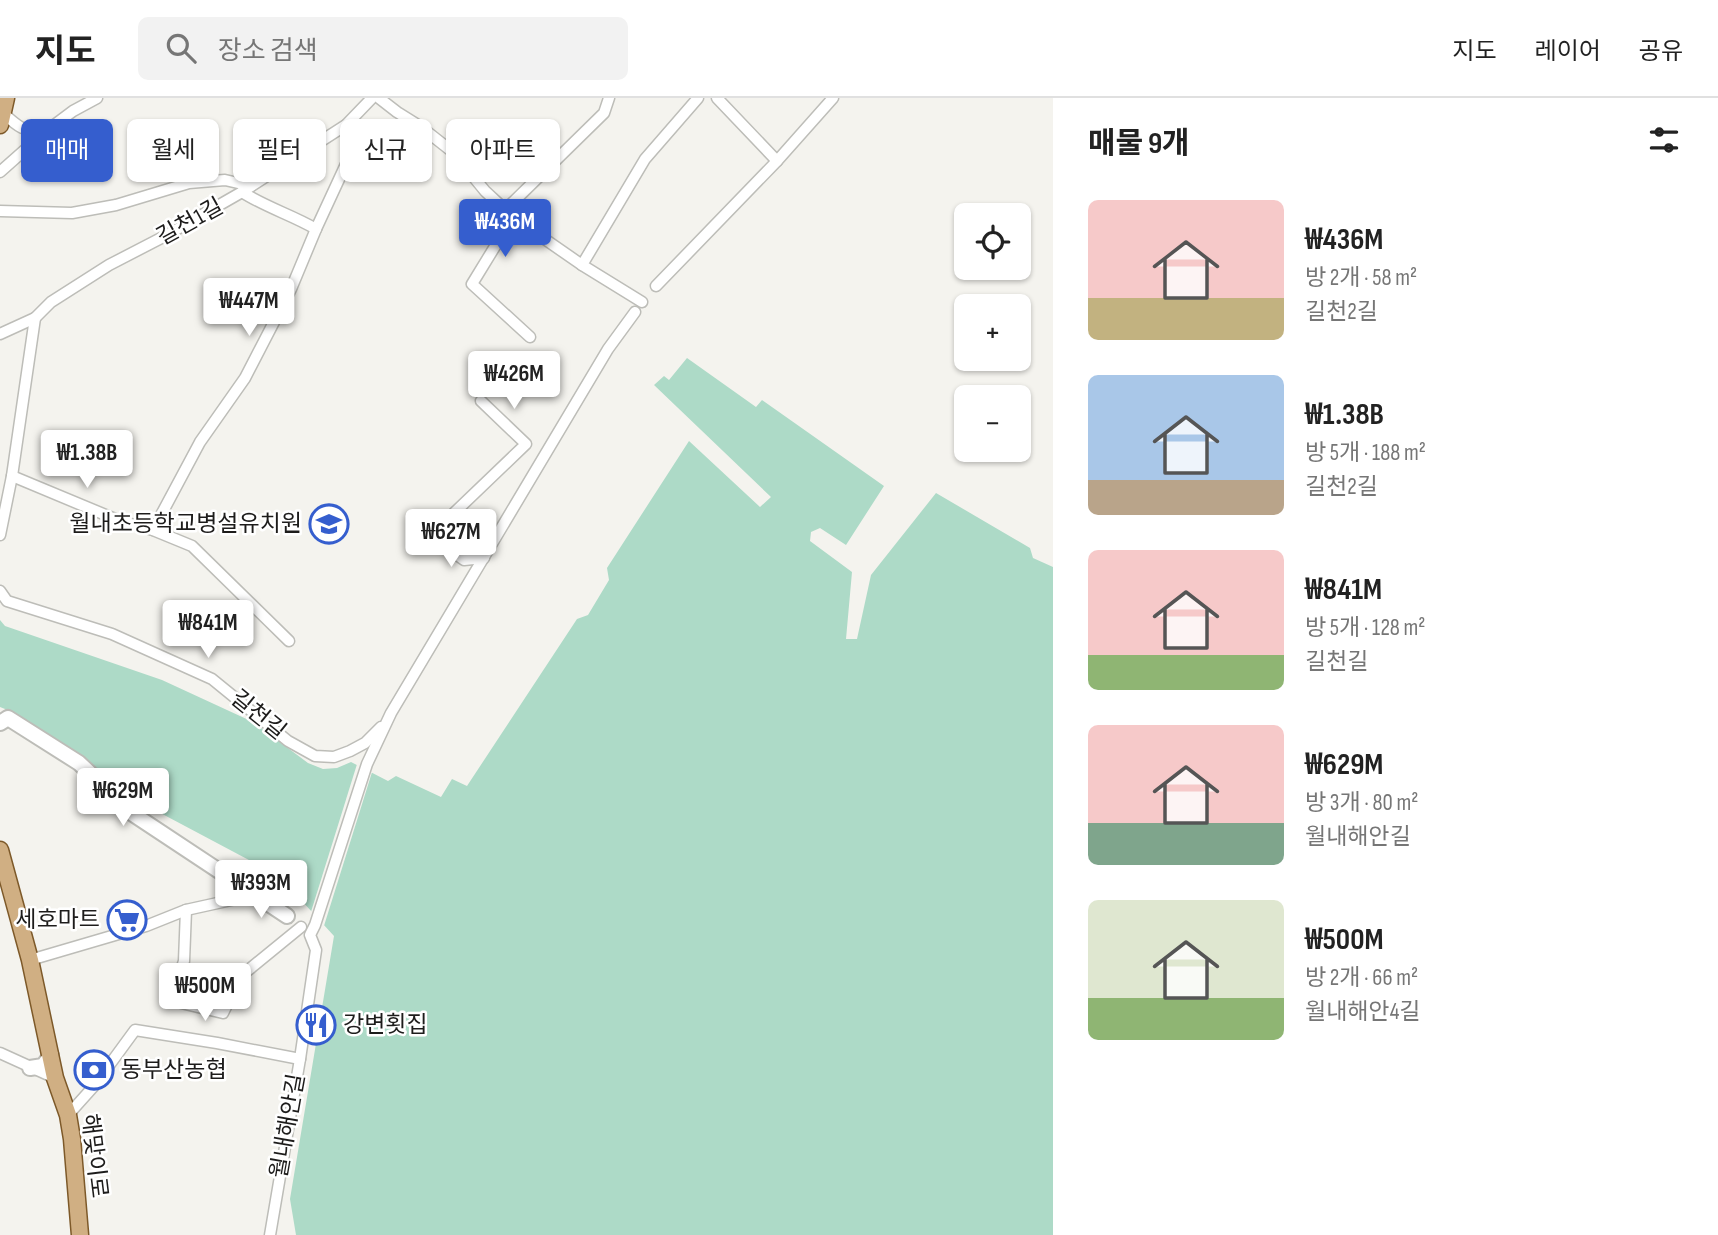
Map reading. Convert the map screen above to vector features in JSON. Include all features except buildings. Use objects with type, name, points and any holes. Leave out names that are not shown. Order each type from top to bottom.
[{"type":"main road","name":"해맞이로","points":[[0,850],[30,960],[55,1078],[68,1115],[80,1235]]},
{"type":"street","points":[[73,98],[73,111]]},
{"type":"street","points":[[62,119],[97,98]]},
{"type":"street","name":"길천1길","points":[[352,119],[372,98]]},
{"type":"street","points":[[379,98],[454,153],[485,191],[509,214],[582,265],[642,302]]},
{"type":"street","points":[[530,337],[472,284],[509,214],[604,113],[609,98]]},
{"type":"street","points":[[717,98],[777,161]]},
{"type":"street","points":[[656,286],[777,161],[833,98]]},
{"type":"street","points":[[582,265],[645,159],[693,100]]},
{"type":"street","points":[[3,112],[21,128]]},
{"type":"street","name":"길천1길","points":[[0,334],[35,318],[51,302],[109,265],[246,189],[340,129]]},
{"type":"street","points":[[0,173],[21,154]]},
{"type":"street","points":[[153,530],[200,442],[246,378],[291,289],[340,177]]},
{"type":"street","points":[[0,211],[72,213],[116,205],[188,183],[225,180],[246,189],[254,200],[316,229]]},
{"type":"street","points":[[391,713],[608,349],[635,312]]},
{"type":"street","points":[[0,535],[12,476],[35,318]]},
{"type":"street","points":[[481,401],[526,444],[430,536],[464,559],[484,558]]},
{"type":"street","points":[[12,476],[120,521],[153,530],[192,546],[289,641]]},
{"type":"street","name":"길천길","points":[[0,592],[7,601],[112,634],[212,679],[288,740],[316,756],[334,757],[365,743],[391,713]]},
{"type":"street","name":"월내해안길","points":[[270,1235],[316,950],[313,930],[367,764],[391,713]]},
{"type":"street","points":[[3,719],[79,764],[133,814],[287,916]]},
{"type":"street","points":[[30,960],[146,926],[186,911],[254,895]]},
{"type":"street","points":[[186,911],[184,961],[175,988],[177,1002],[223,1013],[242,976],[301,927]]},
{"type":"street","points":[[68,1115],[94,1086],[135,1030],[300,1059]]},
{"type":"street","points":[[0,1053],[55,1078]]},
{"type":"street","points":[[30,1068],[43,1066],[51,1055]]},
{"type":"shaded area","points":[[687,358],[756,407],[762,400],[884,486],[846,545],[820,528],[811,532],[810,541],[852,572],[846,639],[857,639],[871,575],[936,493],[1030,548],[1033,558],[1053,567],[1053,1235],[296,1235],[290,1199],[334,936],[279,876],[151,808],[10,711],[0,707],[0,620],[5,626],[162,680],[253,722],[308,763],[323,769],[337,768],[351,762],[388,781],[396,776],[441,797],[452,779],[467,786],[577,619],[588,615],[609,580],[607,568],[689,441],[760,507],[771,497],[654,385],[664,376],[669,380]]},
{"type":"pier","points":[[358,761],[373,769],[323,929],[310,915]]},
{"type":"place","name":"월내초등학교병설유치원","points":[[329,524]]},
{"type":"place","name":"세호마트","points":[[127,920]]},
{"type":"place","name":"강변횟집","points":[[316,1025]]},
{"type":"place","name":"동부산농협","points":[[94,1070]]}]
